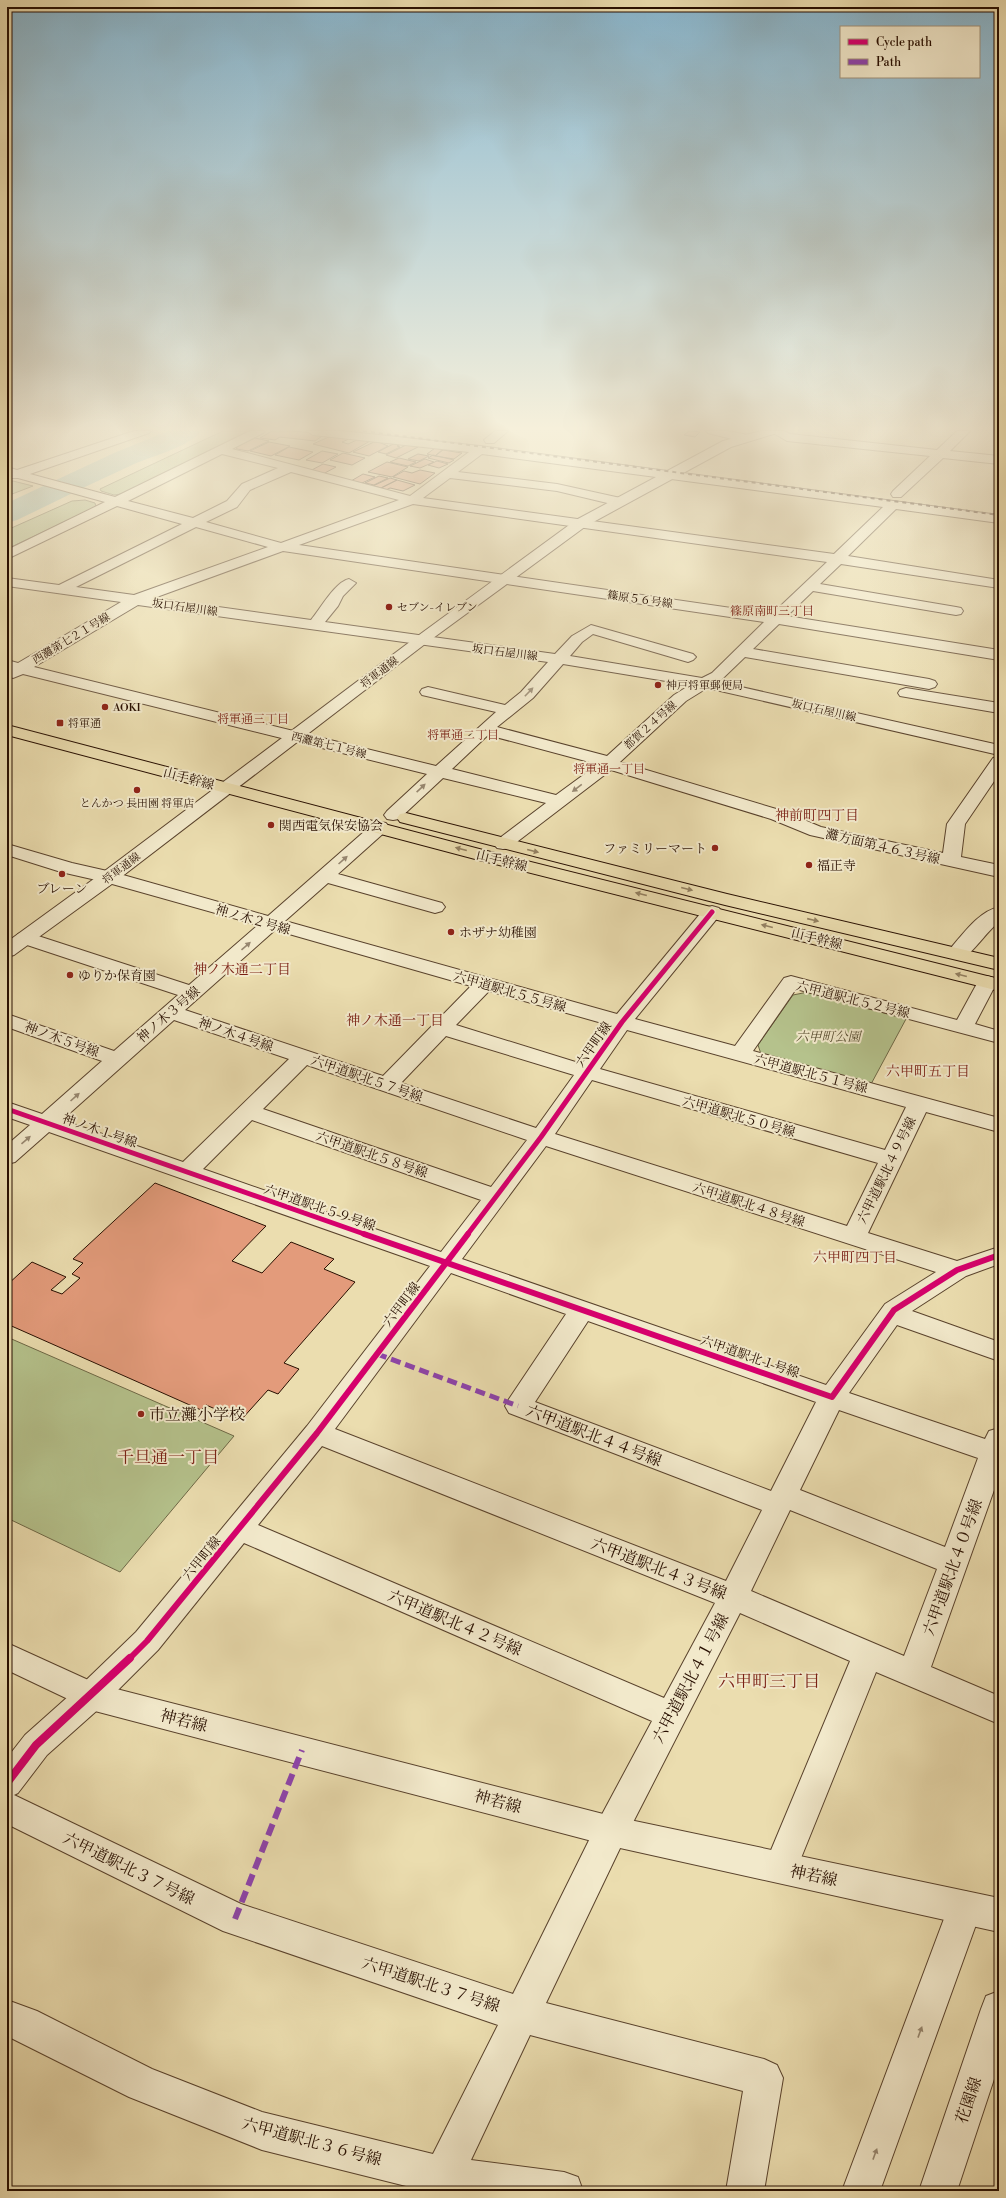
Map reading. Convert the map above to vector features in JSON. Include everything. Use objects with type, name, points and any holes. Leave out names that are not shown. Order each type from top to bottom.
[{"type":"main road","name":"山手幹線","points":[[7,717],[241,776],[386,821],[481,855],[993,983]]},
{"type":"main road","name":"山手幹線","points":[[7,730],[225,788],[503,844],[725,899],[999,964]]},
{"type":"street","points":[[7,555],[51,534]]},
{"type":"street","points":[[60,590],[170,534]]},
{"type":"street","name":"篠原５６号線","points":[[234,534],[281,547],[776,619],[999,655]]},
{"type":"street","name":"西灘第七２１号線","points":[[11,670],[135,600],[318,534]]},
{"type":"street","name":"将軍通線","points":[[7,951],[109,877],[420,641],[568,534]]},
{"type":"street","points":[[651,534],[838,559],[999,584]]},
{"type":"street","name":"都賀２４号線","points":[[503,844],[608,764],[680,698],[717,676],[863,534]]},
{"type":"street","name":"坂口石屋川線","points":[[7,582],[420,641],[558,659],[704,683],[999,750]]},
{"type":"street","points":[[314,626],[333,603],[337,594],[349,583]]},
{"type":"street","points":[[810,586],[956,611]]},
{"type":"street","name":"神ノ木３号線","points":[[7,1157],[386,821],[485,729],[527,695],[577,639],[591,629],[688,657]]},
{"type":"street","points":[[742,652],[929,684]]},
{"type":"street","name":"西灘第七１号線","points":[[11,670],[559,801]]},
{"type":"street","points":[[820,678],[999,708]]},
{"type":"street","points":[[428,692],[508,710]]},
{"type":"street","name":"灘方面第４６３号線","points":[[485,729],[599,759],[608,764],[777,815],[816,831],[999,872]]},
{"type":"street","points":[[951,861],[956,824],[999,762]]},
{"type":"street","name":"神ノ木２号線","points":[[7,849],[68,868],[109,877],[397,959]]},
{"type":"street","points":[[324,876],[435,907]]},
{"type":"street","name":"六甲町線","points":[[7,1782],[36,1745],[91,1696],[147,1641],[317,1433],[541,1137],[622,1022],[712,912]]},
{"type":"street","points":[[957,953],[983,924],[999,913]]},
{"type":"street","points":[[25,938],[192,993]]},
{"type":"street","name":"六甲道駅北５５号線","points":[[397,959],[622,1022]]},
{"type":"street","name":"六甲道駅北５２号線","points":[[740,1054],[791,982],[999,1037]]},
{"type":"street","points":[[963,1028],[993,983]]},
{"type":"street","points":[[387,1085],[484,984]]},
{"type":"street","name":"神ノ木４号線","points":[[170,1012],[303,1057]]},
{"type":"street","name":"神ノ木５号線","points":[[7,1020],[117,1059]]},
{"type":"street","name":"六甲道駅北５１号線","points":[[622,1022],[999,1124]]},
{"type":"street","name":"六甲道駅北５０号線","points":[[442,1028],[587,1072],[891,1159]]},
{"type":"street","name":"六甲道駅北５７号線","points":[[187,1172],[303,1057],[541,1137]]},
{"type":"street","name":"六甲道駅北４９号線","points":[[854,1237],[918,1103]]},
{"type":"street","name":"神ノ木１号線","points":[[7,1109],[187,1172]]},
{"type":"street","name":"六甲道駅北５８号線","points":[[248,1111],[496,1197]]},
{"type":"street","name":"六甲道駅北４８号線","points":[[541,1137],[957,1270]]},
{"type":"street","name":"六甲道駅北５９号線","points":[[187,1172],[447,1263]]},
{"type":"street","points":[[832,1397],[892,1313],[957,1270],[999,1255]]},
{"type":"street","name":"六甲道駅北１号線","points":[[447,1263],[832,1397],[997,1449]]},
{"type":"street","name":"六甲道駅北４４号線","points":[[582,1310],[518,1406],[953,1563]]},
{"type":"street","points":[[892,1313],[999,1352]]},
{"type":"street","name":"六甲道駅北４１号線","points":[[443,2176],[611,1831],[733,1597],[832,1397]]},
{"type":"street","name":"六甲道駅北４３号線","points":[[317,1433],[733,1597],[999,1710]]},
{"type":"street","name":"六甲道駅北４０号線","points":[[913,1674],[953,1563],[997,1449]]},
{"type":"street","name":"六甲道駅北４２号線","points":[[239,1529],[671,1715]]},
{"type":"street","points":[[780,1867],[868,1654]]},
{"type":"street","name":"神若線","points":[[7,1656],[91,1696],[611,1831],[982,1911]]},
{"type":"street","name":"六甲道駅北３７号線","points":[[7,1808],[226,1916],[522,2015],[764,2078],[745,2191]]},
{"type":"street","points":[[862,2191],[982,1911]]},
{"type":"street","name":"花園線","points":[[938,2191],[999,2009]]},
{"type":"street","name":"六甲道駅北３６号線","points":[[7,2018],[24,2024],[142,2084],[262,2131],[443,2176],[564,2191]]},
{"type":"green space","points":[[7,534],[40,534],[7,549]]},
{"type":"green space","name":"六甲町公園","points":[[808,992],[906,1019],[870,1086],[762,1057],[758,1045],[793,995]]},
{"type":"green space","points":[[7,1337],[234,1436],[120,1572],[7,1518]]},
{"type":"building","points":[[155,1183],[266,1226],[232,1261],[262,1273],[291,1242],[334,1259],[324,1269],[355,1282],[284,1363],[299,1369],[278,1394],[268,1390],[241,1420],[206,1405],[201,1410],[7,1324],[7,1285],[32,1262],[66,1277],[51,1290],[62,1294],[80,1278],[72,1274],[83,1263],[73,1259]]},
{"type":"marked path","points":[[377,1354],[518,1406]]},
{"type":"marked path","points":[[235,1919],[302,1750]]},
{"type":"cycle path","points":[[7,1783],[36,1745],[91,1696],[147,1641],[317,1433],[541,1137],[622,1022],[712,912]]},
{"type":"cycle path","points":[[7,1109],[832,1397],[894,1310],[957,1270],[999,1255]]},
{"type":"place","name":"セブン-イレブン","points":[[389,607]]},
{"type":"place","name":"神戸将軍郵便局","points":[[658,685]]},
{"type":"place","name":"AOKI","points":[[105,707]]},
{"type":"place","name":"将軍通","points":[[60,723]]},
{"type":"place","name":"とんかつ 長田園 将軍店","points":[[137,790]]},
{"type":"place","name":"関西電気保安協会","points":[[271,825]]},
{"type":"place","name":"ファミリーマート","points":[[715,848]]},
{"type":"place","name":"福正寺","points":[[809,865]]},
{"type":"place","name":"ブレーン","points":[[62,874]]},
{"type":"place","name":"ホザナ幼稚園","points":[[451,932]]},
{"type":"place","name":"ゆりか保育園","points":[[70,975]]},
{"type":"place","name":"市立灘小学校","points":[[141,1414]]},
{"type":"district","name":"篠原南町三丁目","points":[[772,611]]},
{"type":"district","name":"将軍通三丁目","points":[[253,719]]},
{"type":"district","name":"将軍通二丁目","points":[[463,735]]},
{"type":"district","name":"将軍通一丁目","points":[[609,769]]},
{"type":"district","name":"神前町四丁目","points":[[817,815]]},
{"type":"district","name":"神ノ木通二丁目","points":[[242,969]]},
{"type":"district","name":"神ノ木通一丁目","points":[[395,1020]]},
{"type":"district","name":"六甲町五丁目","points":[[928,1071]]},
{"type":"district","name":"六甲町四丁目","points":[[855,1257]]},
{"type":"district","name":"千旦通一丁目","points":[[168,1457]]},
{"type":"district","name":"六甲町三丁目","points":[[769,1681]]}]
